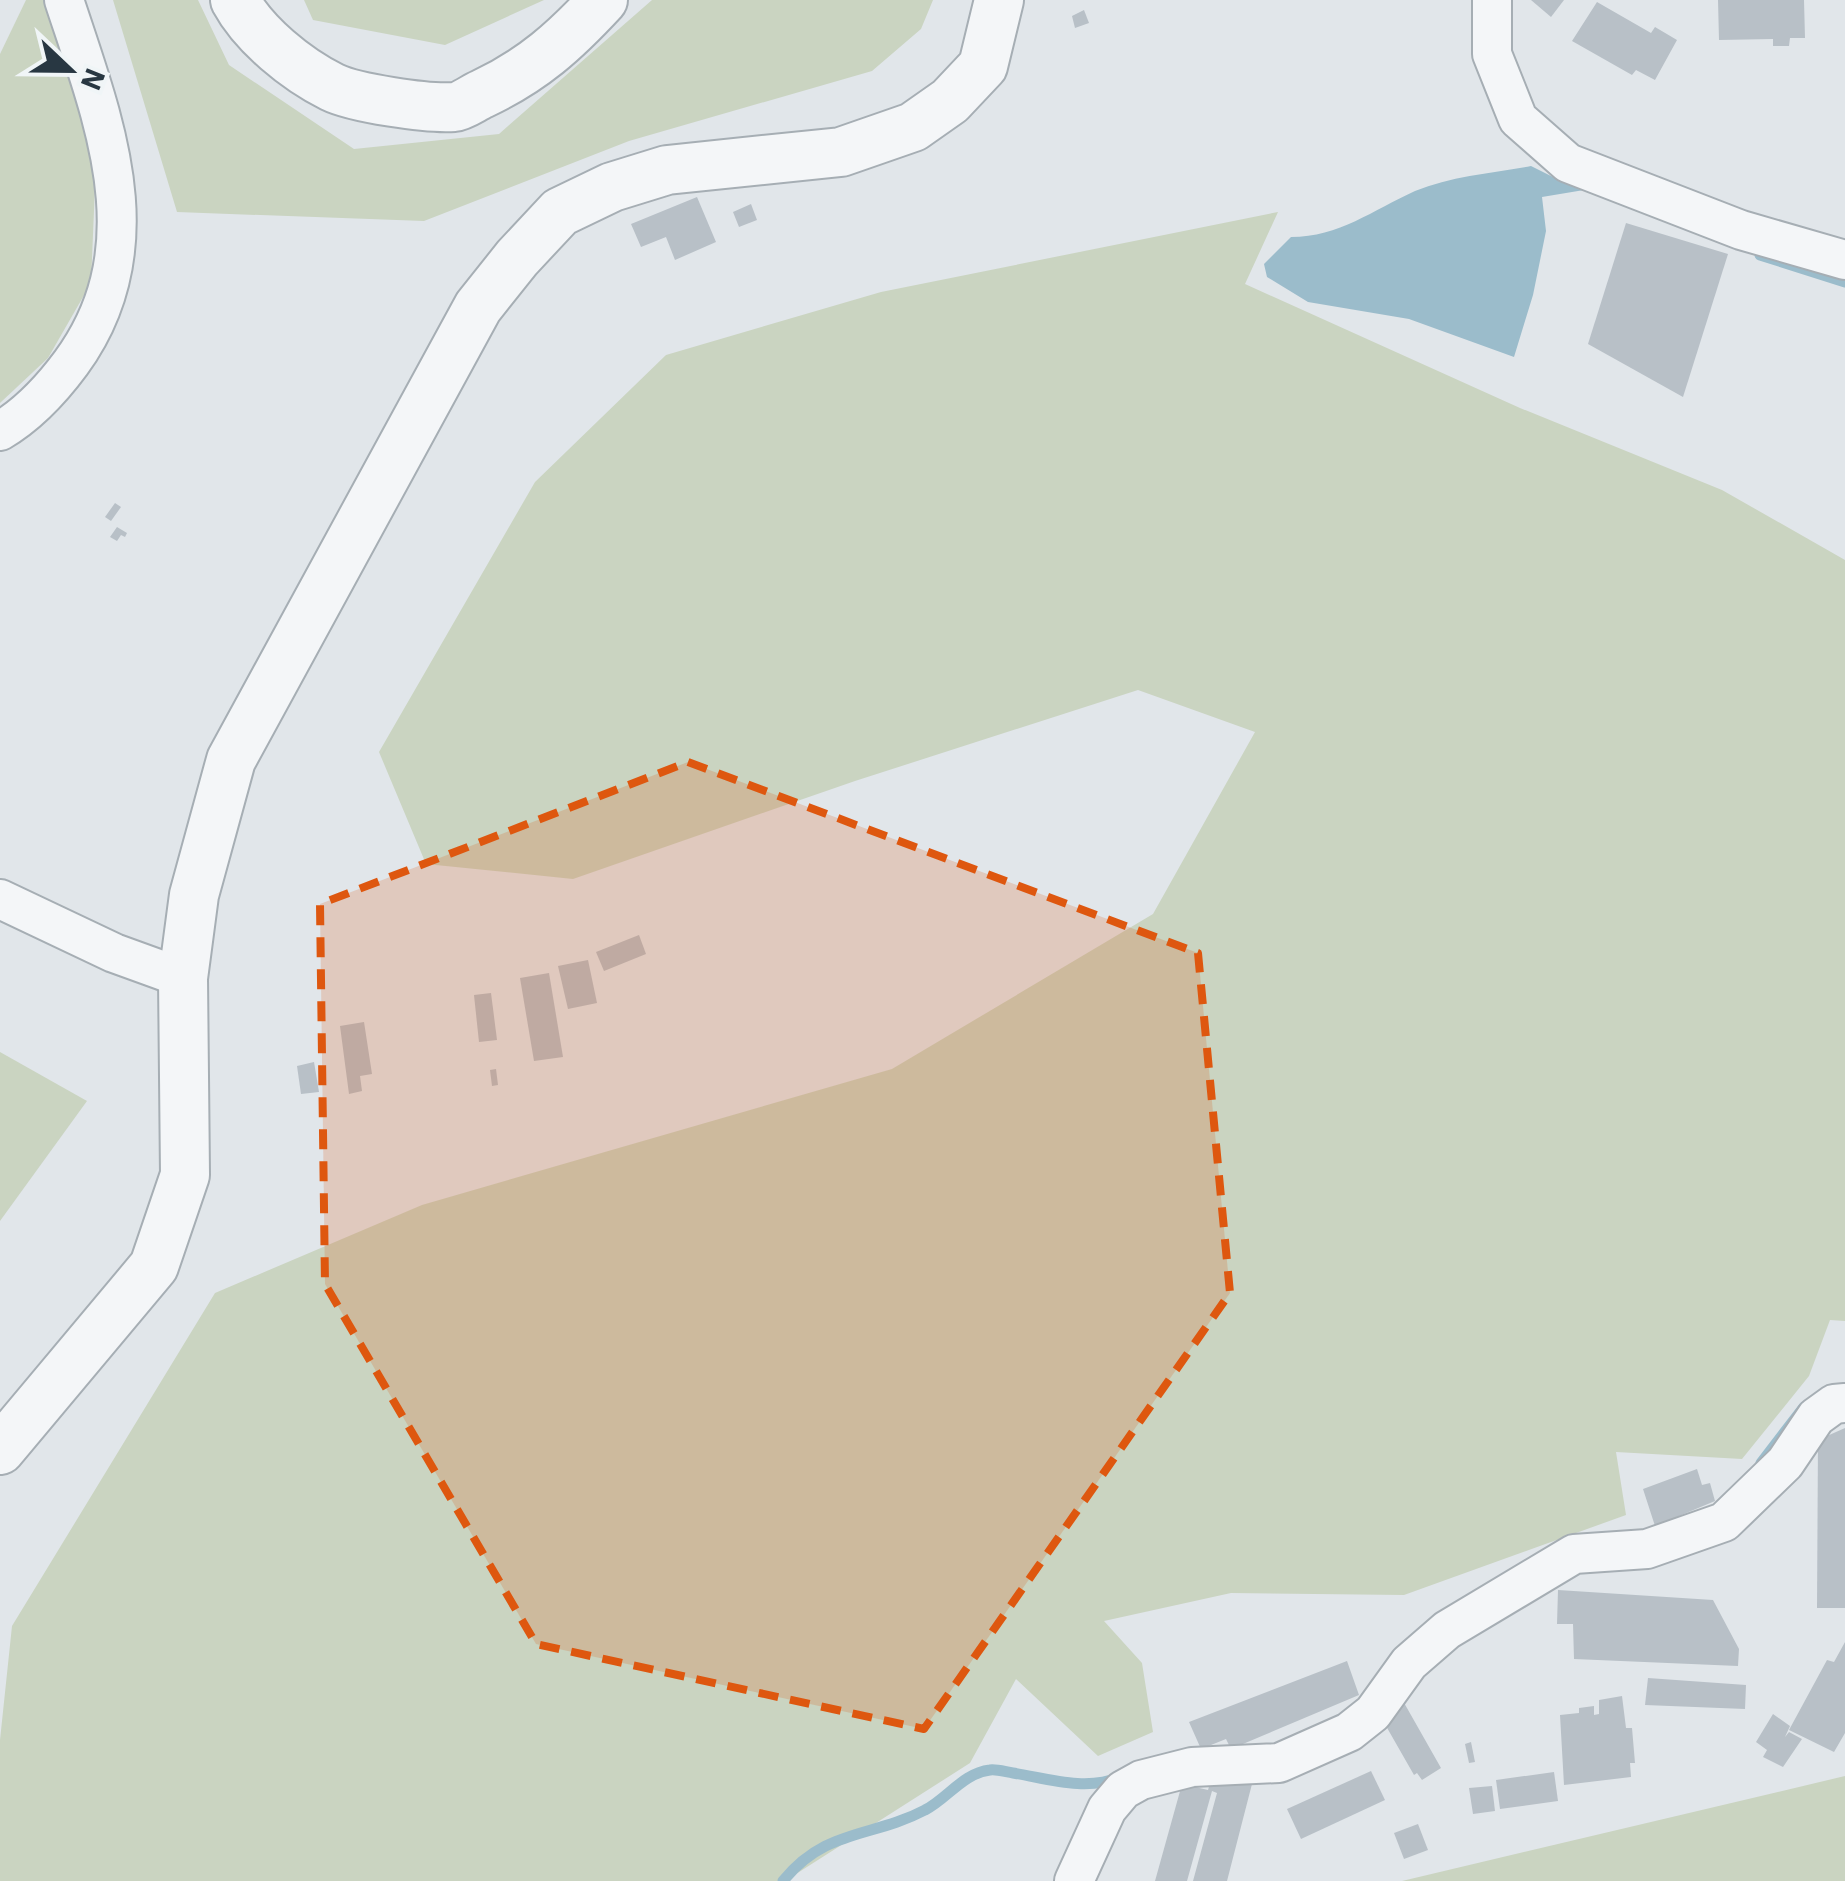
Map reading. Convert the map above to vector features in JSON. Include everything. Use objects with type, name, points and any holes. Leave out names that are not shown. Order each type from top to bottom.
[{"type":"street","points":[[0,431],[18,421],[52,388],[85,343],[109,295],[118,231],[108,134],[64,0]]},
{"type":"street","points":[[235,0],[245,18],[286,56],[334,88],[393,102],[456,107],[509,81],[558,48],[603,0]]},
{"type":"street","points":[[0,1450],[154,1266],[186,1175],[183,978],[194,894],[231,760],[478,307],[516,258],[560,212],[612,187],[667,170],[841,152],[913,127],[950,101],[983,66],[1000,0]]},
{"type":"street","points":[[1492,0],[1492,54],[1518,119],[1568,164],[1741,230],[1845,260]]},
{"type":"street","points":[[0,899],[114,953],[183,978]]},
{"type":"street","points":[[1074,1881],[1107,1809],[1123,1790],[1142,1780],[1192,1767],[1279,1763],[1349,1732],[1373,1714],[1409,1663],[1447,1630],[1574,1554],[1647,1549],[1724,1522],[1785,1464],[1816,1416],[1834,1404],[1845,1403]]},
{"type":"highlighted area","points":[[688,762],[1198,953],[1230,1293],[924,1729],[536,1644],[325,1284],[320,904]]},
{"type":"green space","points":[[26,0],[44,0],[60,24],[96,162],[91,283],[48,358],[0,403],[0,54]]},
{"type":"green space","points":[[113,0],[198,0],[229,65],[354,149],[499,134],[652,0],[933,0],[921,29],[872,71],[629,141],[424,221],[177,212]]},
{"type":"green space","points":[[304,0],[544,0],[445,45],[313,20]]},
{"type":"green space","points":[[1278,212],[1245,284],[1520,408],[1722,490],[1845,560],[1845,1321],[1830,1320],[1809,1376],[1742,1459],[1616,1452],[1626,1515],[1404,1595],[1231,1593],[1104,1621],[1142,1663],[1153,1732],[1098,1756],[1016,1679],[970,1763],[785,1881],[0,1881],[0,1740],[12,1626],[215,1293],[422,1205],[892,1069],[1153,914],[1255,732],[1138,690],[855,781],[573,879],[426,864],[379,752],[535,482],[666,355],[881,292]]},
{"type":"green space","points":[[0,1052],[87,1101],[0,1221]]},
{"type":"green space","points":[[1845,1776],[1845,1881],[1402,1881]]},
{"type":"water","points":[[1531,166],[1590,189],[1542,197],[1546,231],[1533,295],[1514,357],[1409,319],[1308,302],[1267,277],[1264,264],[1291,237],[1340,227],[1429,186]]},
{"type":"building","points":[[1531,0],[1564,0],[1551,17]]},
{"type":"building","points":[[1718,0],[1804,0],[1805,38],[1790,38],[1789,46],[1773,46],[1773,39],[1719,40]]},
{"type":"building","points":[[1597,2],[1651,33],[1655,27],[1677,40],[1655,80],[1636,70],[1632,75],[1572,41]]},
{"type":"building","points":[[1084,10],[1089,23],[1075,28],[1072,16]]},
{"type":"building","points":[[697,197],[716,242],[675,260],[666,237],[641,247],[631,224]]},
{"type":"building","points":[[751,204],[757,220],[739,227],[733,212]]},
{"type":"building","points":[[1626,223],[1728,254],[1683,397],[1588,344]]},
{"type":"building","points":[[115,503],[121,507],[111,521],[105,517]]},
{"type":"building","points":[[117,527],[127,533],[117,541],[110,537]]},
{"type":"building","points":[[639,935],[646,954],[604,971],[596,952]]},
{"type":"building","points":[[588,960],[597,1003],[568,1009],[558,966]]},
{"type":"building","points":[[549,973],[563,1057],[534,1061],[520,978]]},
{"type":"building","points":[[491,993],[497,1040],[479,1042],[474,995]]},
{"type":"building","points":[[364,1022],[372,1074],[360,1076],[362,1091],[349,1094],[340,1026]]},
{"type":"building","points":[[314,1062],[319,1092],[301,1094],[297,1066]]},
{"type":"building","points":[[496,1069],[498,1085],[492,1086],[490,1070]]},
{"type":"building","points":[[1845,1428],[1845,1608],[1817,1608],[1818,1440]]},
{"type":"building","points":[[1697,1469],[1702,1485],[1710,1483],[1715,1501],[1655,1526],[1643,1489]]},
{"type":"building","points":[[1558,1590],[1713,1600],[1739,1649],[1738,1666],[1574,1659],[1573,1624],[1557,1624]]},
{"type":"building","points":[[1845,1642],[1845,1733],[1834,1752],[1789,1730],[1827,1660],[1834,1662]]},
{"type":"building","points":[[1347,1661],[1359,1695],[1231,1749],[1226,1739],[1201,1749],[1189,1722]]},
{"type":"building","points":[[1648,1678],[1746,1685],[1745,1709],[1645,1705]]},
{"type":"building","points":[[1622,1696],[1626,1728],[1632,1728],[1635,1763],[1630,1763],[1631,1777],[1564,1785],[1560,1715],[1594,1706],[1594,1715],[1599,1714],[1599,1700]]},
{"type":"building","points":[[1403,1701],[1441,1768],[1422,1780],[1417,1773],[1414,1775],[1386,1726]]},
{"type":"building","points":[[1773,1714],[1790,1726],[1785,1737],[1789,1732],[1802,1739],[1783,1767],[1763,1757],[1767,1750],[1756,1742]]},
{"type":"building","points":[[1471,1742],[1475,1762],[1469,1763],[1465,1744]]},
{"type":"building","points":[[1371,1771],[1385,1800],[1301,1839],[1287,1809]]},
{"type":"building","points":[[1554,1772],[1558,1801],[1500,1809],[1496,1780]]},
{"type":"building","points":[[1213,1773],[1252,1784],[1227,1881],[1193,1881],[1217,1793],[1212,1791],[1187,1881],[1155,1881],[1182,1784],[1208,1790]]},
{"type":"building","points":[[1492,1786],[1495,1811],[1473,1814],[1469,1788]]},
{"type":"building","points":[[1418,1824],[1428,1850],[1404,1859],[1394,1833]]},
{"type":"waterway","points":[[1760,255],[1845,282]]},
{"type":"waterway","points":[[1761,1463],[1804,1407]]},
{"type":"waterway","points":[[783,1881],[816,1851],[925,1810],[980,1772],[995,1770],[1080,1784],[1119,1777]]}]
